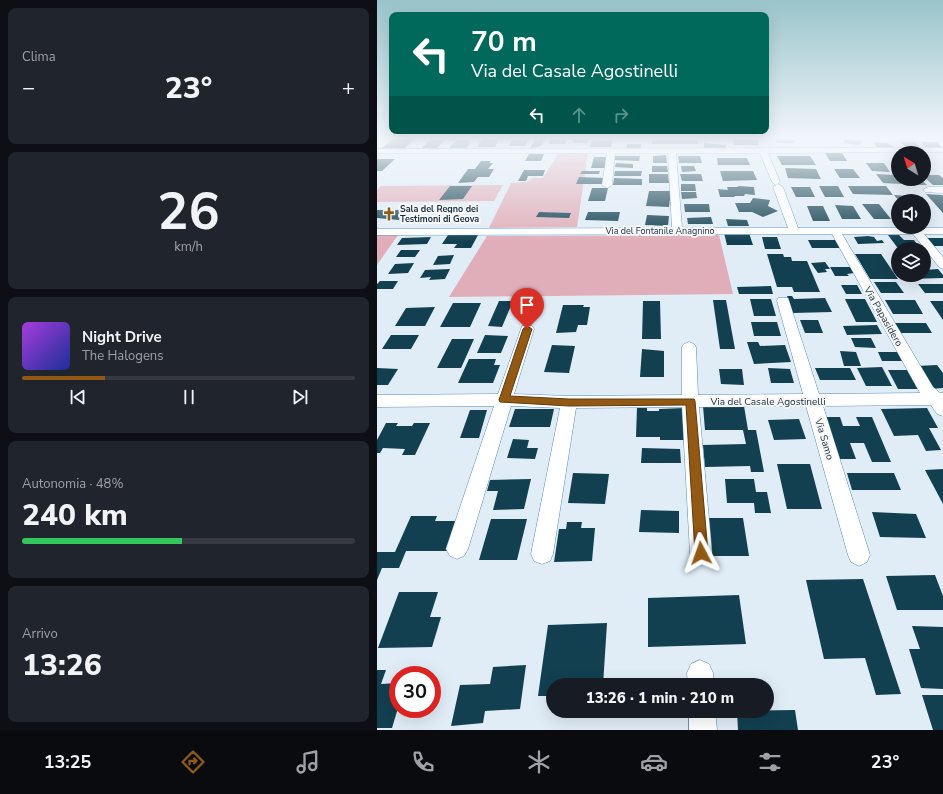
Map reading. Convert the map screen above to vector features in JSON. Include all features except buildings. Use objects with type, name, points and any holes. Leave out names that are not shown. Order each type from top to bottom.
[{"type":"street","points":[[607,185],[608,173]]},
{"type":"street","points":[[673,173],[677,232]]},
{"type":"street","points":[[772,173],[794,231]]},
{"type":"street","points":[[928,190],[943,190]]},
{"type":"street","name":"Via Papasidero","points":[[835,231],[927,391],[941,402]]},
{"type":"street","name":"Via del Fontanile Anagnino","points":[[377,232],[891,231]]},
{"type":"street","name":"Via del Fontanile Anagnino","points":[[931,231],[943,231]]},
{"type":"street","points":[[918,234],[943,265]]},
{"type":"street","name":"Via Samo","points":[[783,301],[859,555]]},
{"type":"street","points":[[457,549],[527,329]]},
{"type":"street","points":[[689,347],[701,553]]},
{"type":"street","name":"Via del Casale Agostinelli","points":[[377,401],[504,400],[569,402],[941,402]]},
{"type":"street","points":[[542,554],[569,402]]},
{"type":"street","points":[[702,718],[703,730]]},
{"type":"shaded area","points":[[546,173],[585,173],[577,227],[489,228],[511,183],[527,182],[532,178],[543,178]]},
{"type":"shaded area","points":[[503,185],[494,201],[377,202],[377,190],[381,186]]},
{"type":"shaded area","points":[[377,235],[398,235],[377,265]]},
{"type":"shaded area","points":[[719,235],[733,294],[449,297],[487,236]]},
{"type":"place","name":"Sala del Regno dei Testimoni di Geova","points":[[389,214]]},
{"type":"route","points":[[527,329],[504,400],[569,402],[691,401],[701,553]]}]
